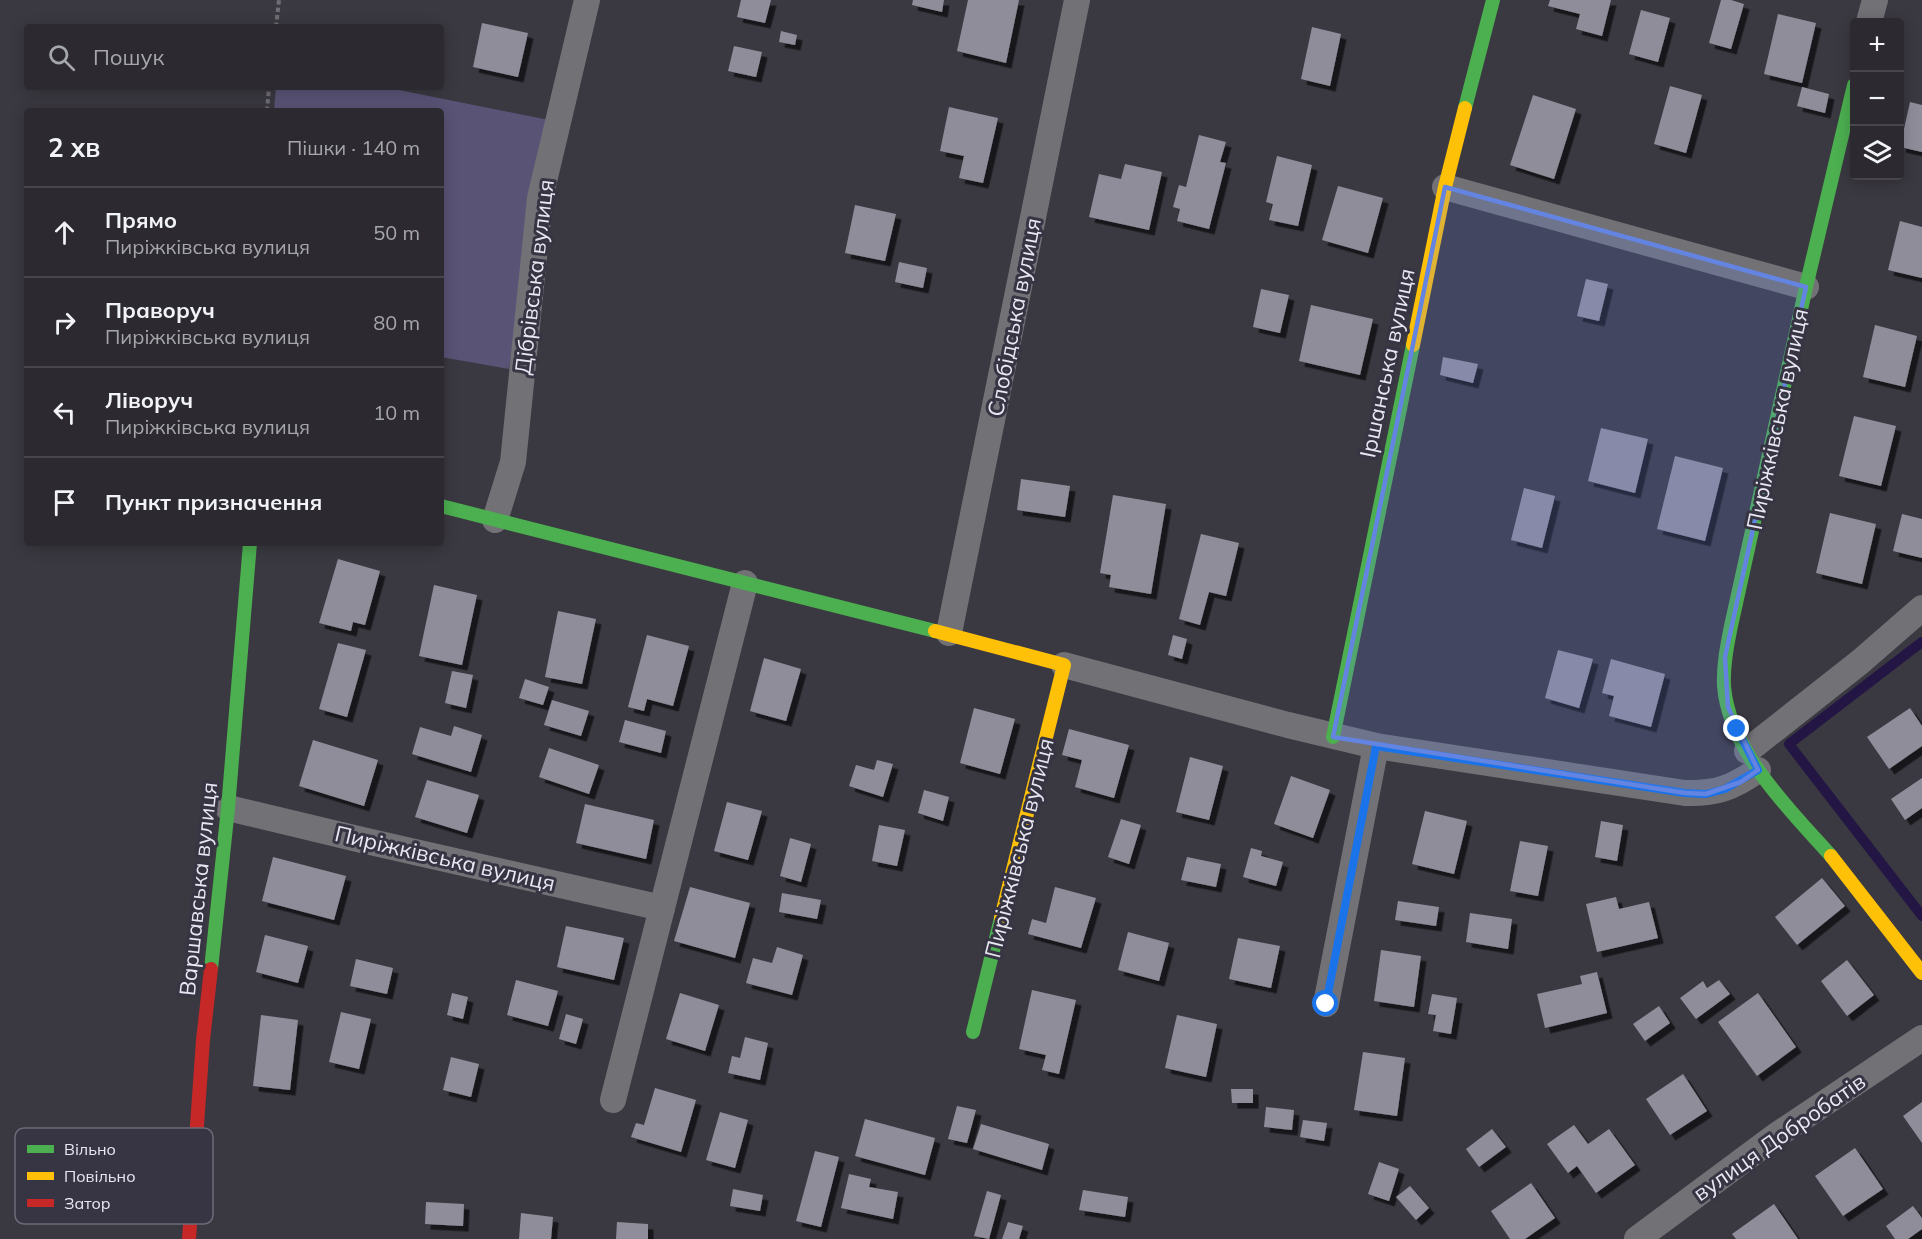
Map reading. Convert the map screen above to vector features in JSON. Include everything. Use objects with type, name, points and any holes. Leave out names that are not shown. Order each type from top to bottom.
[{"type":"street","name":"Дібрівська вулиця","points":[[495,520],[513,462],[540,198],[587,0]]},
{"type":"street","name":"Слобідська вулиця","points":[[949,633],[1077,0]]},
{"type":"street","name":"Іршанська вулиця","points":[[1333,737],[1445,187],[1493,0]]},
{"type":"street","points":[[1870,18],[1875,0]]},
{"type":"street","name":"Пиріжківська вулиця","points":[[1850,102],[1806,287],[1725,657],[1724,682],[1728,706],[1752,760],[1786,807],[1875,909],[1922,973]]},
{"type":"street","points":[[1445,187],[1806,287]]},
{"type":"street","points":[[444,507],[949,633],[1333,737],[1376,746],[1685,793],[1706,794],[1725,789],[1752,760],[1922,608]]},
{"type":"street","name":"Варшавська вулиця","points":[[197,1128],[203,1040],[228,808],[250,546]]},
{"type":"street","points":[[613,1100],[745,583]]},
{"type":"street","name":"Пиріжківська вулиця","points":[[973,1032],[1064,665]]},
{"type":"street","points":[[1326,1004],[1376,746]]},
{"type":"street","name":"Пиріжківська вулиця","points":[[228,808],[662,908]]},
{"type":"street","name":"вулиця Добробатів","points":[[1637,1239],[1777,1135],[1922,1038]]},
{"type":"street","name":"Варшавська вулиця","points":[[189,1239],[190,1224]]},
{"type":"path","points":[[276,24],[279,0]]},
{"type":"path","points":[[267,108],[269,90]]},
{"type":"highlighted area","points":[[1445,187],[1806,287],[1725,657],[1728,707],[1758,770],[1741,782],[1706,794],[1685,793],[1333,737]]},
{"type":"shaded area","points":[[276,90],[399,90],[554,121],[509,369],[444,358],[444,108],[274,108]]},
{"type":"building","points":[[741,0],[771,0],[765,23],[737,17]]},
{"type":"building","points":[[913,0],[944,0],[942,12],[912,5]]},
{"type":"building","points":[[968,0],[1019,0],[1006,63],[957,51]]},
{"type":"building","points":[[1550,0],[1611,0],[1602,36],[1576,29],[1580,14],[1548,6]]},
{"type":"building","points":[[1721,0],[1744,4],[1731,49],[1709,43]]},
{"type":"building","points":[[1641,10],[1670,18],[1658,62],[1629,54]]},
{"type":"building","points":[[1778,14],[1816,23],[1802,83],[1764,74]]},
{"type":"building","points":[[482,23],[528,33],[518,77],[473,67]]},
{"type":"building","points":[[1312,27],[1341,34],[1330,86],[1301,79]]},
{"type":"building","points":[[781,31],[797,35],[795,45],[779,42]]},
{"type":"building","points":[[734,46],[762,52],[756,77],[728,71]]},
{"type":"building","points":[[1670,86],[1702,95],[1686,153],[1654,144]]},
{"type":"building","points":[[1802,87],[1829,94],[1825,113],[1797,106]]},
{"type":"building","points":[[1533,95],[1576,109],[1554,179],[1510,165]]},
{"type":"building","points":[[1910,102],[1922,105],[1922,152],[1904,148],[1904,129]]},
{"type":"building","points":[[949,107],[998,118],[983,183],[959,178],[964,156],[940,151]]},
{"type":"building","points":[[1199,135],[1226,142],[1220,162],[1226,163],[1209,229],[1177,221],[1180,209],[1173,207],[1179,185],[1186,187]]},
{"type":"building","points":[[1277,156],[1312,165],[1298,226],[1269,220],[1273,204],[1266,202]]},
{"type":"building","points":[[1125,164],[1162,172],[1149,230],[1089,217],[1099,174],[1121,179]]},
{"type":"building","points":[[1338,186],[1383,198],[1368,253],[1322,240]]},
{"type":"building","points":[[855,205],[896,214],[885,261],[845,253]]},
{"type":"building","points":[[1900,221],[1922,227],[1922,278],[1888,270]]},
{"type":"building","points":[[899,262],[927,268],[923,288],[895,282]]},
{"type":"building","points":[[1586,279],[1608,284],[1599,321],[1577,316]]},
{"type":"building","points":[[1261,289],[1289,295],[1280,333],[1253,327]]},
{"type":"building","points":[[1311,305],[1373,319],[1360,375],[1299,361]]},
{"type":"building","points":[[1875,325],[1917,336],[1905,387],[1863,377]]},
{"type":"building","points":[[1443,357],[1478,364],[1473,383],[1440,375]]},
{"type":"building","points":[[1854,416],[1896,426],[1881,486],[1839,476]]},
{"type":"building","points":[[1601,428],[1648,439],[1635,493],[1588,481]]},
{"type":"building","points":[[1675,456],[1723,468],[1705,541],[1657,529]]},
{"type":"building","points":[[1021,479],[1070,486],[1065,517],[1017,510]]},
{"type":"building","points":[[1524,488],[1555,496],[1542,548],[1511,540]]},
{"type":"building","points":[[1113,495],[1166,504],[1151,594],[1109,587],[1111,575],[1100,573]]},
{"type":"building","points":[[1830,513],[1876,524],[1862,584],[1816,573]]},
{"type":"building","points":[[1902,514],[1922,519],[1922,558],[1893,551]]},
{"type":"building","points":[[1201,534],[1239,543],[1226,596],[1209,592],[1200,625],[1179,619]]},
{"type":"building","points":[[338,559],[380,571],[365,625],[353,622],[351,631],[319,623]]},
{"type":"building","points":[[434,585],[477,595],[462,665],[419,656]]},
{"type":"building","points":[[558,611],[596,619],[582,684],[545,677]]},
{"type":"building","points":[[647,635],[689,646],[673,706],[647,699],[644,711],[628,707]]},
{"type":"building","points":[[1173,635],[1187,639],[1182,659],[1168,655]]},
{"type":"building","points":[[338,643],[366,650],[347,717],[319,709]]},
{"type":"building","points":[[1558,650],[1593,659],[1579,708],[1545,698]]},
{"type":"building","points":[[764,658],[801,669],[786,721],[750,711]]},
{"type":"building","points":[[1611,659],[1665,674],[1651,727],[1609,716],[1614,696],[1602,693]]},
{"type":"building","points":[[452,671],[473,675],[466,708],[445,703]]},
{"type":"building","points":[[525,679],[549,687],[543,705],[519,698]]},
{"type":"building","points":[[552,700],[589,711],[581,736],[544,725]]},
{"type":"building","points":[[974,708],[1015,719],[1000,774],[960,763]]},
{"type":"building","points":[[1910,708],[1922,726],[1922,746],[1889,769],[1867,737]]},
{"type":"building","points":[[625,720],[666,731],[661,753],[619,742]]},
{"type":"building","points":[[454,726],[482,735],[471,772],[412,754],[420,727],[451,736]]},
{"type":"building","points":[[1069,729],[1129,745],[1114,798],[1075,787],[1082,760],[1062,755]]},
{"type":"building","points":[[313,740],[378,760],[364,806],[299,786]]},
{"type":"building","points":[[549,748],[599,765],[589,794],[539,777]]},
{"type":"building","points":[[1190,757],[1223,766],[1209,820],[1176,812]]},
{"type":"building","points":[[877,760],[893,764],[883,797],[849,786],[856,765],[874,770]]},
{"type":"building","points":[[1291,776],[1330,790],[1313,838],[1274,824]]},
{"type":"building","points":[[1922,778],[1922,808],[1905,820],[1891,799]]},
{"type":"building","points":[[427,780],[479,795],[467,833],[415,817]]},
{"type":"building","points":[[924,790],[949,797],[943,821],[918,813]]},
{"type":"building","points":[[727,802],[762,811],[748,860],[714,851]]},
{"type":"building","points":[[585,804],[654,820],[646,859],[576,843]]},
{"type":"building","points":[[1425,811],[1467,821],[1454,874],[1412,864]]},
{"type":"building","points":[[1121,819],[1141,825],[1129,864],[1108,857]]},
{"type":"building","points":[[1601,821],[1623,825],[1617,861],[1595,857]]},
{"type":"building","points":[[879,825],[905,830],[897,866],[872,861]]},
{"type":"building","points":[[790,838],[811,844],[801,882],[780,876]]},
{"type":"building","points":[[1520,841],[1548,846],[1538,896],[1510,891]]},
{"type":"building","points":[[1251,848],[1262,851],[1261,856],[1283,862],[1276,886],[1243,877]]},
{"type":"building","points":[[273,857],[346,876],[334,920],[262,901]]},
{"type":"building","points":[[1187,857],[1221,864],[1216,887],[1181,880]]},
{"type":"building","points":[[1822,878],[1845,906],[1797,945],[1775,917]]},
{"type":"building","points":[[690,887],[750,903],[735,958],[674,941]]},
{"type":"building","points":[[1055,887],[1096,898],[1081,948],[1028,934],[1032,919],[1046,923]]},
{"type":"building","points":[[782,893],[821,900],[817,919],[779,912]]},
{"type":"building","points":[[1616,897],[1619,909],[1649,902],[1658,938],[1597,952],[1586,904]]},
{"type":"building","points":[[1398,901],[1439,907],[1436,926],[1395,920]]},
{"type":"building","points":[[1470,913],[1512,919],[1508,949],[1466,942]]},
{"type":"building","points":[[566,926],[624,938],[614,980],[557,967]]},
{"type":"building","points":[[1128,932],[1169,943],[1159,981],[1118,970]]},
{"type":"building","points":[[265,935],[308,946],[298,983],[256,972]]},
{"type":"building","points":[[1238,938],[1280,946],[1271,988],[1229,979]]},
{"type":"building","points":[[777,947],[803,955],[792,995],[746,983],[753,958],[772,963]]},
{"type":"building","points":[[1381,950],[1421,956],[1414,1007],[1374,1001]]},
{"type":"building","points":[[356,959],[393,968],[387,994],[350,986]]},
{"type":"building","points":[[1847,960],[1874,995],[1847,1016],[1821,981]]},
{"type":"building","points":[[1597,972],[1607,1013],[1545,1028],[1537,994],[1582,984],[1580,976]]},
{"type":"building","points":[[516,980],[558,991],[548,1026],[507,1015]]},
{"type":"building","points":[[1719,980],[1730,994],[1696,1019],[1680,998],[1703,981],[1707,988]]},
{"type":"building","points":[[1032,990],[1076,1000],[1059,1074],[1042,1070],[1046,1055],[1019,1049]]},
{"type":"building","points":[[452,993],[468,997],[463,1019],[447,1015]]},
{"type":"building","points":[[680,993],[719,1005],[705,1051],[666,1039]]},
{"type":"building","points":[[1758,993],[1796,1047],[1757,1076],[1718,1022]]},
{"type":"building","points":[[1432,994],[1457,998],[1451,1034],[1433,1031],[1436,1015],[1428,1014]]},
{"type":"building","points":[[1659,1006],[1670,1023],[1645,1041],[1633,1024]]},
{"type":"building","points":[[341,1012],[371,1019],[359,1069],[329,1062]]},
{"type":"building","points":[[566,1014],[583,1019],[576,1044],[559,1039]]},
{"type":"building","points":[[261,1015],[298,1020],[290,1090],[253,1086]]},
{"type":"building","points":[[1177,1015],[1217,1024],[1206,1077],[1165,1068]]},
{"type":"building","points":[[745,1037],[768,1043],[760,1080],[728,1073],[732,1056],[740,1058]]},
{"type":"building","points":[[1363,1052],[1405,1058],[1397,1116],[1354,1110]]},
{"type":"building","points":[[451,1057],[479,1064],[471,1097],[443,1090]]},
{"type":"building","points":[[1683,1074],[1707,1111],[1670,1135],[1646,1099]]},
{"type":"building","points":[[655,1088],[696,1100],[681,1152],[631,1137],[636,1123],[644,1125]]},
{"type":"building","points":[[1231,1089],[1253,1089],[1253,1103],[1232,1103]]},
{"type":"building","points":[[1922,1102],[1922,1143],[1903,1116]]},
{"type":"building","points":[[957,1106],[976,1110],[967,1143],[948,1139]]},
{"type":"building","points":[[1266,1107],[1294,1110],[1292,1130],[1264,1127]]},
{"type":"building","points":[[720,1112],[748,1120],[735,1168],[706,1160]]},
{"type":"building","points":[[865,1119],[935,1138],[925,1175],[855,1156]]},
{"type":"building","points":[[1303,1120],[1327,1123],[1324,1141],[1300,1137]]},
{"type":"building","points":[[981,1124],[1049,1144],[1042,1170],[973,1149]]},
{"type":"building","points":[[1574,1125],[1588,1144],[1609,1129],[1635,1165],[1596,1193],[1577,1166],[1568,1173],[1547,1144]]},
{"type":"building","points":[[1492,1129],[1506,1147],[1479,1167],[1466,1149]]},
{"type":"building","points":[[1855,1148],[1883,1189],[1843,1216],[1815,1176]]},
{"type":"building","points":[[815,1151],[839,1157],[821,1227],[796,1221]]},
{"type":"building","points":[[1379,1162],[1399,1169],[1389,1201],[1368,1194]]},
{"type":"building","points":[[849,1174],[871,1179],[869,1187],[898,1192],[893,1219],[841,1208]]},
{"type":"building","points":[[1531,1183],[1555,1218],[1525,1239],[1510,1239],[1491,1211]]},
{"type":"building","points":[[1410,1186],[1429,1208],[1416,1220],[1396,1197]]},
{"type":"building","points":[[733,1189],[763,1195],[760,1211],[730,1206]]},
{"type":"building","points":[[1083,1190],[1128,1197],[1125,1217],[1079,1210]]},
{"type":"building","points":[[987,1191],[1001,1195],[989,1239],[974,1236]]},
{"type":"building","points":[[426,1202],[464,1204],[463,1226],[425,1224]]},
{"type":"building","points":[[1774,1204],[1798,1239],[1736,1239],[1732,1234]]},
{"type":"building","points":[[1913,1206],[1922,1218],[1922,1229],[1908,1239],[1895,1239],[1886,1226]]},
{"type":"building","points":[[521,1213],[553,1217],[551,1239],[519,1239]]},
{"type":"building","points":[[617,1222],[648,1224],[648,1239],[616,1239]]},
{"type":"building","points":[[1008,1222],[1023,1226],[1019,1239],[1002,1239]]},
{"type":"waterway","points":[[1922,642],[1789,744],[1922,916]]},
{"type":"traffic: fast","points":[[1465,108],[1493,0]]},
{"type":"traffic: fast","points":[[1831,856],[1780,799],[1749,756],[1728,710],[1724,678],[1731,626],[1806,287],[1850,102]]},
{"type":"traffic: fast","points":[[1333,737],[1413,345]]},
{"type":"traffic: fast","points":[[444,507],[935,631]]},
{"type":"traffic: fast","points":[[211,969],[228,808],[250,546]]},
{"type":"traffic: fast","points":[[973,1032],[1001,918]]},
{"type":"traffic: slow","points":[[1413,345],[1445,187],[1465,108]]},
{"type":"traffic: slow","points":[[935,631],[1064,665],[1001,918]]},
{"type":"traffic: slow","points":[[1831,856],[1922,973]]},
{"type":"traffic: jam","points":[[197,1128],[211,969]]},
{"type":"traffic: jam","points":[[189,1239],[190,1224]]},
{"type":"route","points":[[1326,1004],[1376,746],[1646,789],[1706,794],[1741,782],[1758,770],[1737,729]]}]
